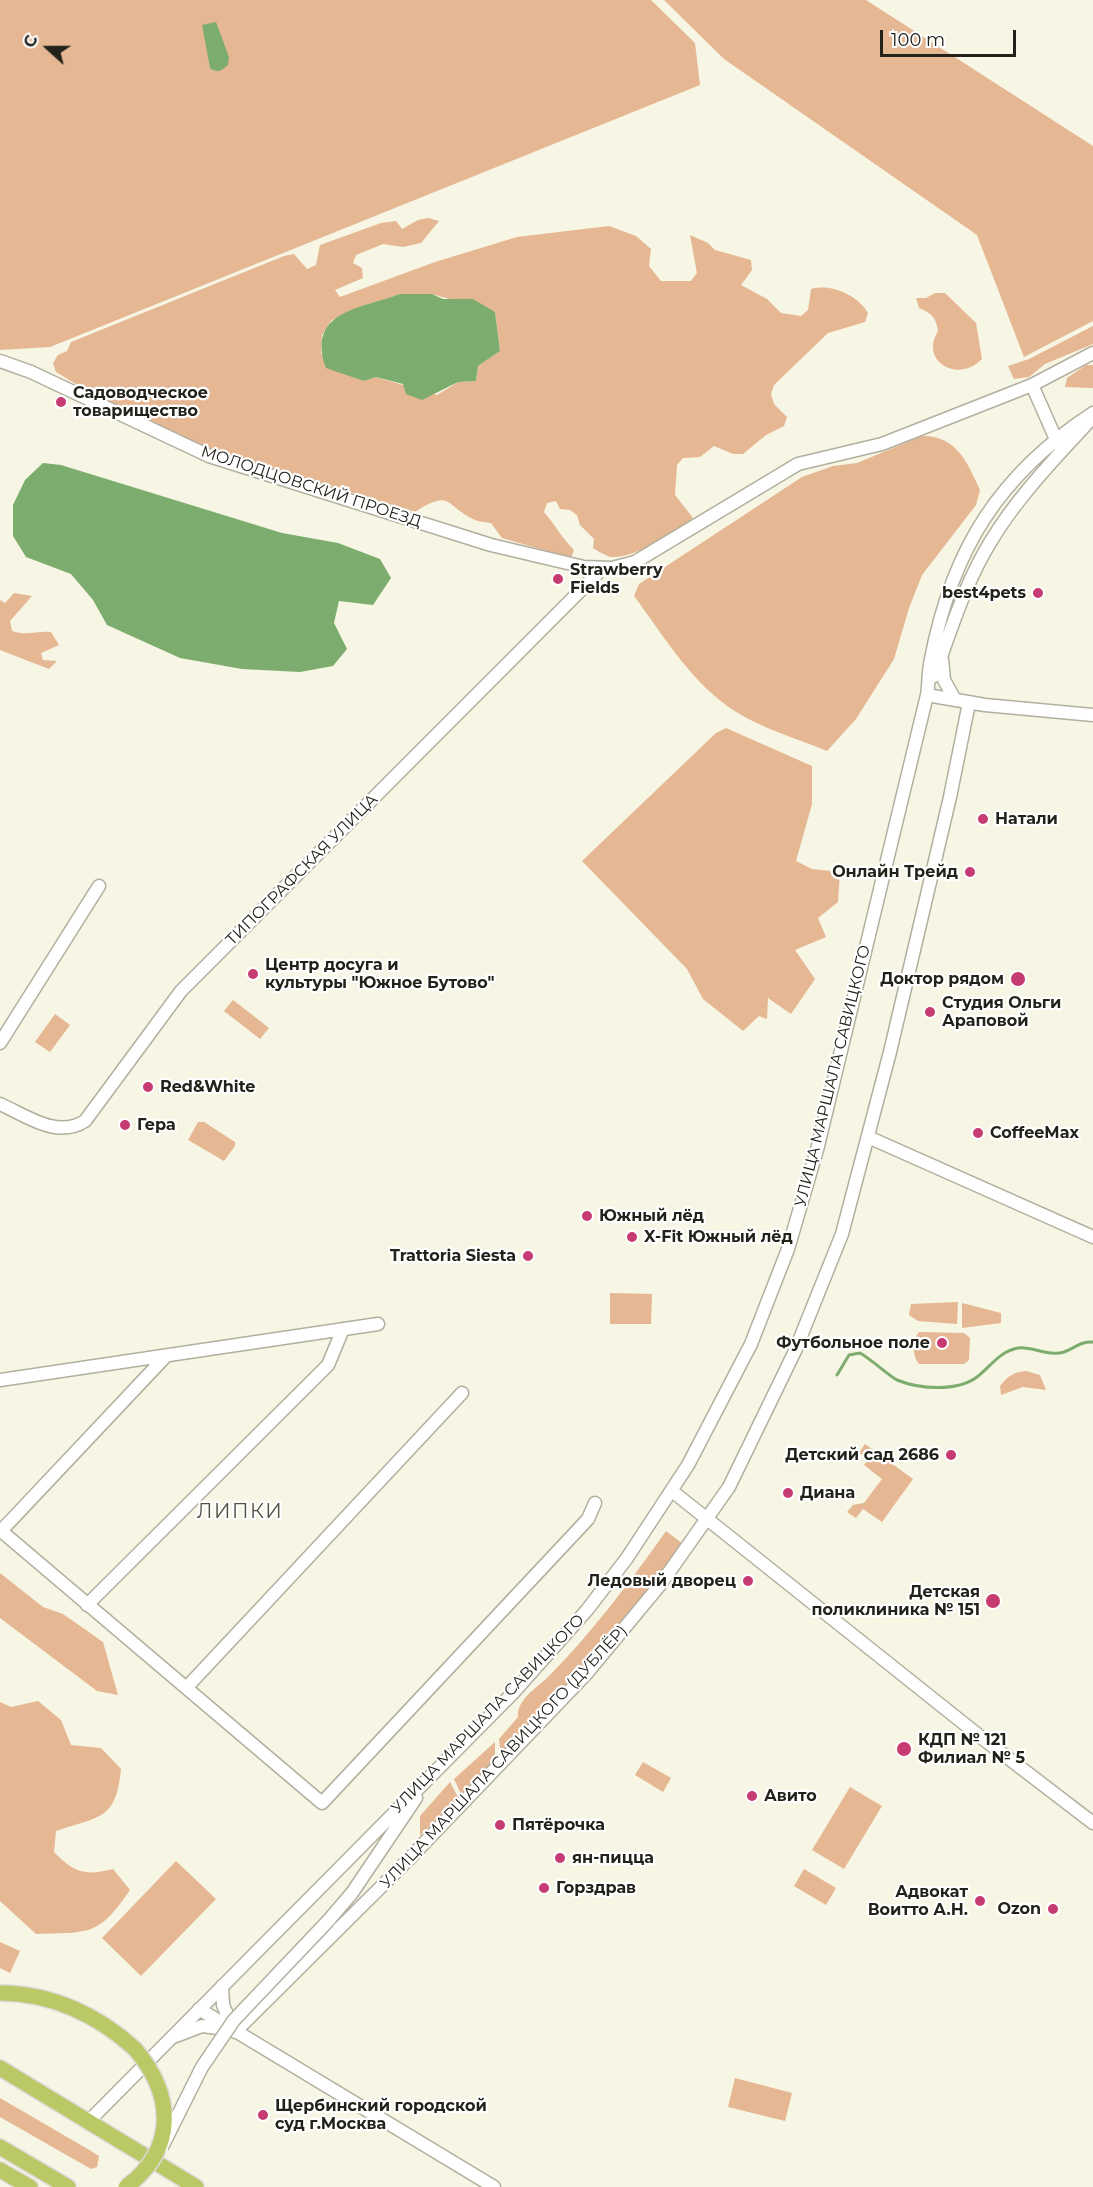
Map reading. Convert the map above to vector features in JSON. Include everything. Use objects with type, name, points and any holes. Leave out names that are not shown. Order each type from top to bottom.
[{"type":"main road","points":[[0,1993],[43,1997],[100,2022],[135,2049],[150,2067],[162,2102],[164,2124],[156,2156],[141,2175],[126,2187]]},
{"type":"main road","points":[[0,2068],[196,2187]]},
{"type":"main road","points":[[0,2147],[68,2187]]},
{"type":"main road","points":[[0,2170],[30,2187]]},
{"type":"street","name":"МОЛОДЦОВСКИЙ ПРОЕЗД","points":[[0,361],[31,372],[208,456],[491,545],[585,567],[599,568],[635,562],[798,464],[882,444],[1032,385],[1093,353]]},
{"type":"street","points":[[1032,385],[1062,451]]},
{"type":"street","points":[[1093,415],[1028,488],[990,542],[958,606],[927,693],[969,703],[1093,715]]},
{"type":"street","name":"УЛИЦА МАРШАЛА САВИЦКОГО","points":[[88,2122],[513,1693],[587,1610],[627,1558],[672,1491],[746,1354],[788,1249],[817,1150],[927,693],[930,660],[945,604],[965,550],[992,505],[1029,462],[1055,438],[1093,415]]},
{"type":"street","name":"ТИПОГРАФСКАЯ УЛИЦА","points":[[0,1104],[55,1129],[69,1128],[85,1121],[181,991],[512,662],[597,574],[599,568]]},
{"type":"street","points":[[942,653],[944,680],[955,700]]},
{"type":"street","name":"УЛИЦА МАРШАЛА САВИЦКОГО (ДУБЛЁР)","points":[[236,2032],[409,1859],[587,1673],[627,1626],[708,1520],[740,1465],[800,1340],[842,1234],[868,1137],[950,797],[969,703]]},
{"type":"street","points":[[0,1043],[99,886]]},
{"type":"street","points":[[868,1137],[1093,1237]]},
{"type":"street","points":[[0,1380],[378,1324]]},
{"type":"street","points":[[87,1605],[328,1365],[343,1329]]},
{"type":"street","points":[[166,1356],[1,1531],[322,1803],[588,1519],[595,1503]]},
{"type":"street","points":[[187,1687],[462,1394]]},
{"type":"street","points":[[672,1491],[1093,1823]]},
{"type":"street","points":[[156,2156],[202,2067],[234,2020],[352,1893],[432,1774]]},
{"type":"street","points":[[222,1986],[223,2005],[236,2032]]},
{"type":"street","points":[[199,2009],[494,2187]]},
{"type":"street","points":[[171,2038],[202,2026],[236,2032]]},
{"type":"shaded area","points":[[0,0],[651,0],[695,43],[700,85],[50,347],[0,350]]},
{"type":"shaded area","points":[[664,0],[866,0],[1093,146],[1093,321],[1024,357],[977,235],[724,59]]},
{"type":"shaded area","points":[[216,22],[229,57],[228,65],[218,71],[210,68],[202,25]]},
{"type":"shaded area","points":[[428,218],[439,221],[421,243],[403,247],[383,244],[356,255],[353,263],[362,268],[363,278],[335,290],[340,297],[435,262],[517,237],[609,226],[636,236],[651,249],[649,266],[661,281],[691,281],[697,273],[690,235],[708,243],[715,250],[751,260],[752,270],[741,285],[767,299],[781,313],[801,316],[808,310],[811,289],[827,288],[851,296],[868,313],[865,322],[828,333],[774,385],[771,394],[774,404],[787,417],[784,426],[766,435],[743,454],[733,454],[714,446],[700,457],[683,458],[677,465],[675,495],[693,518],[654,544],[631,554],[611,557],[593,548],[594,539],[580,525],[577,515],[570,510],[560,509],[556,501],[547,503],[544,512],[574,550],[571,558],[502,538],[491,523],[475,520],[442,500],[435,501],[415,512],[210,449],[89,392],[56,372],[53,363],[58,355],[67,351],[71,342],[284,256],[294,254],[307,269],[316,265],[320,245],[381,223],[396,221],[402,229],[418,220]],"holes":[[[400,294],[432,294],[495,312],[500,351],[478,366],[476,381],[458,382],[437,395],[376,377],[364,381],[351,376],[321,353],[322,335],[332,320]]]},
{"type":"shaded area","points":[[935,293],[945,293],[976,323],[982,359],[972,366],[953,369],[937,360],[933,352],[933,342],[938,331],[936,323],[933,316],[919,308],[916,298],[926,298]]},
{"type":"shaded area","points":[[400,294],[432,294],[443,299],[473,299],[495,312],[500,351],[478,366],[476,381],[458,382],[422,400],[406,394],[403,384],[376,377],[364,381],[326,368],[322,349],[324,334],[330,323],[354,309]]},
{"type":"shaded area","points":[[1093,326],[1093,344],[1045,364],[1029,377],[1014,379],[1008,366],[1029,359]]},
{"type":"shaded area","points":[[1086,365],[1093,365],[1093,388],[1065,387],[1067,378]]},
{"type":"shaded area","points":[[922,436],[944,440],[959,452],[980,490],[976,505],[922,575],[909,608],[894,659],[856,719],[827,751],[759,724],[722,702],[693,675],[634,596],[639,584],[802,477],[833,466],[857,463]]},
{"type":"shaded area","points":[[43,463],[61,465],[282,533],[338,543],[380,559],[391,578],[373,605],[339,601],[334,623],[347,649],[333,666],[300,672],[242,669],[180,658],[107,625],[93,600],[71,574],[26,557],[13,536],[13,505],[25,480]]},
{"type":"shaded area","points":[[14,593],[32,596],[10,621],[12,631],[51,632],[59,645],[41,653],[43,660],[57,661],[49,669],[0,650],[0,600],[5,603]]},
{"type":"shaded area","points":[[726,728],[812,766],[812,804],[796,861],[812,869],[840,872],[838,902],[818,918],[826,937],[795,950],[815,979],[791,1014],[768,998],[767,1019],[759,1016],[743,1031],[703,999],[687,969],[582,861],[716,733]]},
{"type":"shaded area","points":[[233,1000],[269,1028],[260,1039],[224,1011]]},
{"type":"shaded area","points":[[55,1014],[70,1025],[50,1052],[35,1042]]},
{"type":"shaded area","points":[[198,1122],[204,1122],[235,1142],[235,1146],[224,1161],[188,1140]]},
{"type":"shaded area","points":[[610,1293],[652,1294],[651,1324],[610,1324]]},
{"type":"shaded area","points":[[958,1302],[957,1324],[918,1321],[909,1315],[911,1304]]},
{"type":"shaded area","points":[[962,1303],[1001,1313],[1001,1323],[962,1328]]},
{"type":"shaded area","name":"Футбольное поле","points":[[919,1332],[964,1333],[970,1338],[969,1360],[964,1364],[919,1364],[914,1348]]},
{"type":"shaded area","points":[[1026,1371],[1040,1375],[1046,1390],[1023,1387],[1001,1395],[1000,1386],[1006,1380]]},
{"type":"shaded area","points":[[865,1444],[913,1479],[882,1522],[863,1509],[856,1518],[847,1512],[853,1505],[864,1503],[882,1479],[864,1465],[869,1459],[859,1453]]},
{"type":"shaded area","points":[[666,1531],[683,1544],[596,1652],[501,1754],[499,1739],[518,1717],[523,1700],[547,1678],[594,1626]]},
{"type":"shaded area","points":[[0,1573],[43,1607],[63,1614],[103,1642],[118,1695],[97,1691],[0,1618]]},
{"type":"shaded area","points":[[38,1701],[61,1720],[71,1745],[101,1748],[121,1769],[119,1786],[110,1808],[94,1819],[56,1831],[54,1852],[68,1864],[87,1872],[113,1869],[130,1890],[100,1924],[81,1932],[36,1934],[0,1901],[0,1702],[11,1707]]},
{"type":"shaded area","points":[[495,1742],[495,1760],[461,1794],[454,1779]]},
{"type":"shaded area","points":[[643,1762],[671,1778],[663,1792],[635,1775]]},
{"type":"shaded area","points":[[450,1782],[458,1797],[420,1836],[420,1816]]},
{"type":"shaded area","points":[[850,1787],[882,1806],[844,1869],[812,1850]]},
{"type":"shaded area","points":[[176,1861],[216,1899],[141,1976],[102,1938]]},
{"type":"shaded area","points":[[804,1869],[836,1888],[826,1905],[794,1886]]},
{"type":"shaded area","points":[[0,1942],[20,1951],[10,1973],[0,1968]]},
{"type":"shaded area","points":[[735,2078],[792,2093],[785,2121],[728,2107]]},
{"type":"shaded area","points":[[0,2098],[99,2156],[97,2167],[91,2169],[0,2117]]},
{"type":"waterway","points":[[837,1375],[849,1355],[860,1353],[897,1380],[927,1387],[949,1387],[969,1382],[1006,1352],[1018,1348],[1058,1353],[1093,1342]]},
{"type":"place","name":"Садоводческое товарищество","points":[[61,402]]},
{"type":"place","name":"Strawberry Fields","points":[[558,579]]},
{"type":"place","name":"best4pets","points":[[1038,593]]},
{"type":"place","name":"Натали","points":[[983,819]]},
{"type":"place","name":"Онлайн Трейд","points":[[970,872]]},
{"type":"place","name":"Центр досуга и культуры \"Южное Бутово\"","points":[[253,974]]},
{"type":"place","name":"Доктор рядом","points":[[1018,979]]},
{"type":"place","name":"Студия Ольги Араповой","points":[[930,1012]]},
{"type":"place","name":"Red&White","points":[[148,1087]]},
{"type":"place","name":"Гера","points":[[125,1125]]},
{"type":"place","name":"CoffeeMax","points":[[978,1133]]},
{"type":"place","name":"Южный лёд","points":[[587,1216]]},
{"type":"place","name":"X-Fit Южный лёд","points":[[632,1237]]},
{"type":"place","name":"Trattoria Siesta","points":[[528,1256]]},
{"type":"place","name":"Футбольное поле","points":[[942,1343]]},
{"type":"place","name":"Детский сад 2686","points":[[951,1455]]},
{"type":"place","name":"Диана","points":[[788,1493]]},
{"type":"place","name":"Ледовый дворец","points":[[748,1581]]},
{"type":"place","name":"Детская поликлиника № 151","points":[[993,1601]]},
{"type":"place","name":"КДП № 121 Филиал № 5","points":[[904,1749]]},
{"type":"place","name":"Авито","points":[[752,1796]]},
{"type":"place","name":"Пятёрочка","points":[[500,1825]]},
{"type":"place","name":"ян-пицца","points":[[560,1858]]},
{"type":"place","name":"Горздрав","points":[[544,1888]]},
{"type":"place","name":"Адвокат Воитто А.Н.","points":[[980,1901]]},
{"type":"place","name":"Ozon","points":[[1053,1909]]},
{"type":"place","name":"Щербинский городской суд г.Москва","points":[[263,2115]]},
{"type":"district","name":"ЛИПКИ","points":[[240,1512]]}]
